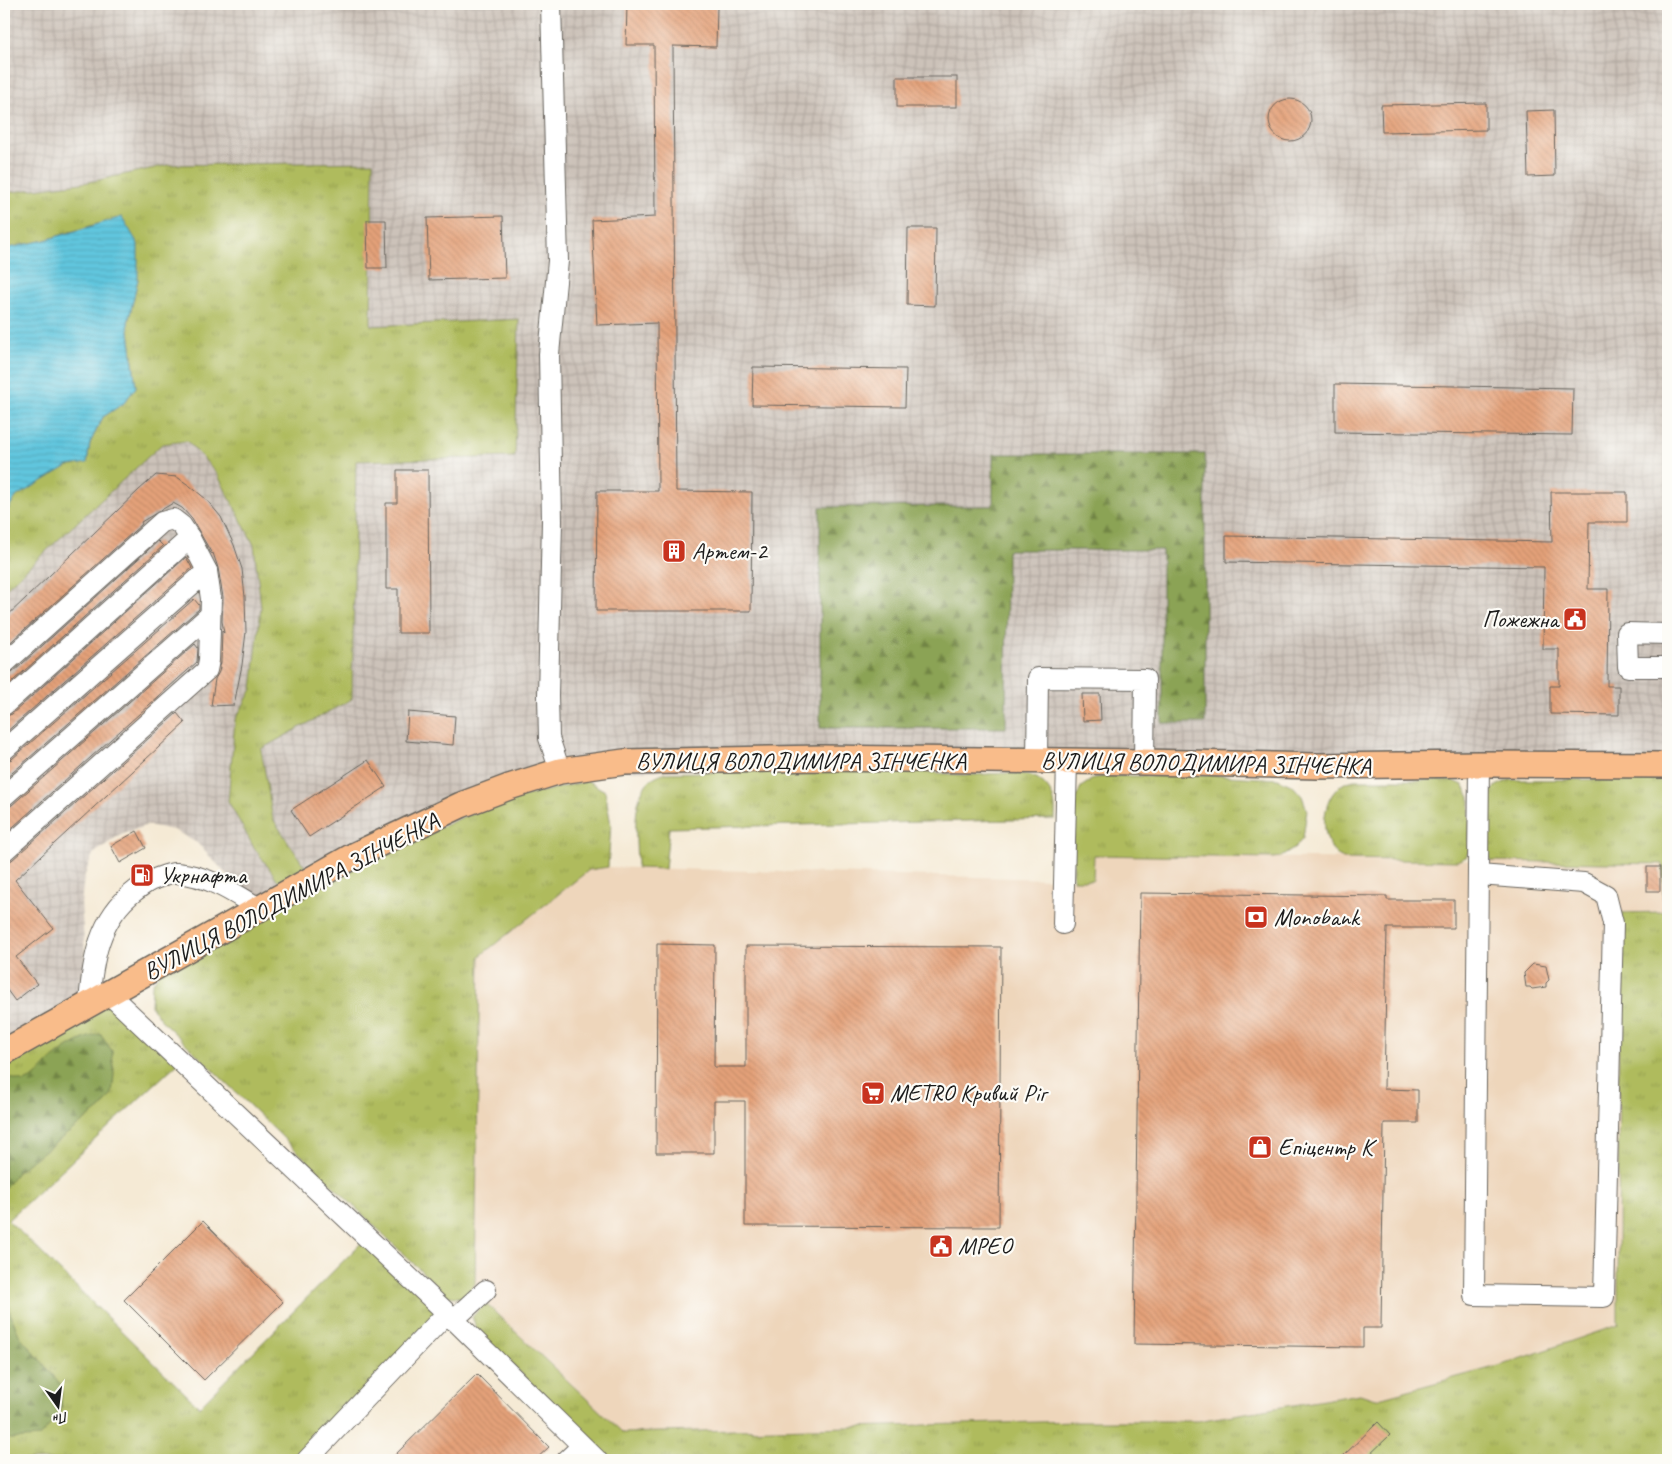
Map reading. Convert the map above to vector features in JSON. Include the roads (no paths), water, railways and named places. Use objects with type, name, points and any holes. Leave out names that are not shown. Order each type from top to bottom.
[{"type":"main road","name":"ВУЛИЦЯ ВОЛОДИМИРА ЗІНЧЕНКА","points":[[4,1052],[353,856],[461,805],[560,771],[624,762],[821,758],[1317,766],[1478,764],[1668,765]]},
{"type":"lane","points":[[551,4],[558,261],[550,354],[552,521],[548,695],[549,738],[560,771]]},
{"type":"lane","points":[[4,664],[162,522],[173,519],[182,526],[207,571],[211,599],[207,670],[4,852]]},
{"type":"lane","points":[[4,705],[190,538]]},
{"type":"lane","points":[[4,750],[207,571]]},
{"type":"lane","points":[[4,796],[209,616]]},
{"type":"lane","points":[[1668,634],[1627,633],[1628,666],[1668,667]]},
{"type":"lane","points":[[1037,760],[1038,678],[1145,679],[1144,762]]},
{"type":"lane","points":[[1063,924],[1067,761]]},
{"type":"lane","points":[[1478,764],[1474,1295],[1604,1297],[1613,923],[1606,895],[1584,884],[1478,875]]},
{"type":"lane","points":[[260,909],[233,892],[201,878],[175,872],[147,882],[124,899],[108,921],[97,949],[91,972],[99,999],[450,1316],[596,1460]]},
{"type":"lane","points":[[308,1460],[450,1316],[486,1290]]},
{"type":"lane","points":[[567,1460],[582,1446]]},
{"type":"water","points":[[122,217],[138,244],[138,279],[128,323],[136,387],[124,403],[103,417],[90,443],[87,463],[68,466],[17,496],[4,514],[4,249],[45,240]]},
{"type":"place","name":"Артем-2","points":[[674,551]]},
{"type":"place","name":"Пожежна","points":[[1575,619]]},
{"type":"place","name":"Укрнафта","points":[[142,875]]},
{"type":"place","name":"Monobank","points":[[1256,917]]},
{"type":"place","name":"METRO Кривий Ріг","points":[[873,1093]]},
{"type":"place","name":"Епіцентр К","points":[[1260,1147]]},
{"type":"place","name":"МРЕО","points":[[941,1246]]}]
